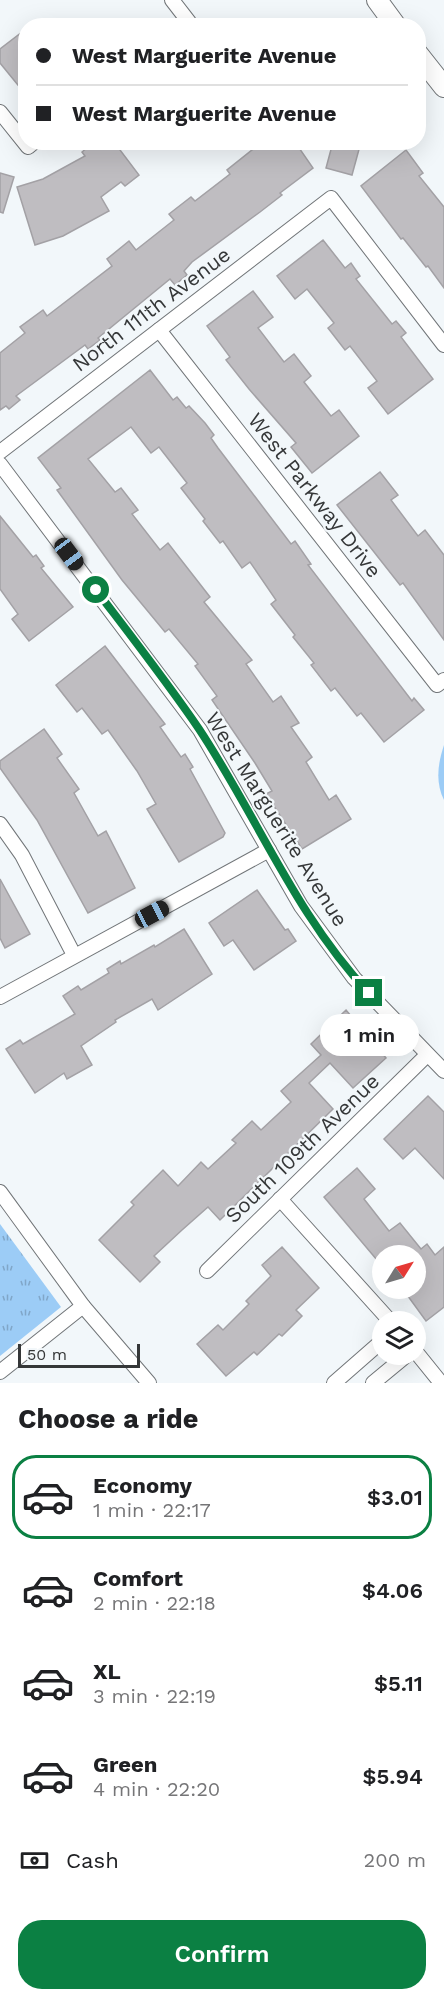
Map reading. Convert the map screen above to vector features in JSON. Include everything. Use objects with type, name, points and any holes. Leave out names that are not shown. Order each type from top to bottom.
[{"type":"main road","points":[[383,2],[392,18]]},
{"type":"main road","points":[[426,64],[444,87]]},
{"type":"street","points":[[172,0],[183,18]]},
{"type":"street","points":[[0,112],[18,131]]},
{"type":"street","name":"North 111th Avenue","points":[[0,452],[331,198],[444,345]]},
{"type":"street","name":"West Parkway Drive","points":[[159,330],[440,682]]},
{"type":"street","name":"West Marguerite Avenue","points":[[0,464],[200,730],[301,906],[354,978],[444,1071]]},
{"type":"street","points":[[0,824],[22,855],[74,956]]},
{"type":"street","points":[[0,997],[269,850]]},
{"type":"street","name":"South 109th Avenue","points":[[207,1271],[427,1055]]},
{"type":"street","points":[[0,1192],[83,1306],[149,1383]]},
{"type":"street","points":[[280,1199],[381,1311]]},
{"type":"street","points":[[0,1372],[83,1306]]},
{"type":"street","points":[[334,1383],[372,1350]]},
{"type":"street","points":[[426,1364],[441,1383]]},
{"type":"street","points":[[373,1383],[395,1365]]},
{"type":"green space","points":[[444,745],[444,800],[439,786],[438,772]]},
{"type":"green space","points":[[0,1224],[61,1307],[0,1356]]},
{"type":"building","points":[[18,35],[18,85],[0,63],[0,49]]},
{"type":"building","points":[[84,150],[120,150],[139,175],[125,186],[121,182],[101,197],[109,211],[63,236],[35,245],[17,187],[43,179],[85,156],[82,152]]},
{"type":"building","points":[[252,150],[301,150],[313,168],[280,193],[282,195],[192,262],[184,271],[187,275],[175,285],[170,279],[98,338],[100,340],[88,349],[85,345],[16,396],[20,400],[9,409],[6,406],[0,410],[0,353],[25,333],[20,327],[43,310],[47,316],[112,266],[107,259],[129,241],[136,250],[174,220],[169,214],[191,197],[195,201],[230,174],[227,170]]},
{"type":"building","points":[[331,150],[359,150],[352,175],[326,168]]},
{"type":"building","points":[[406,150],[423,173],[419,176],[444,207],[444,288],[428,266],[426,267],[403,238],[401,239],[361,186]]},
{"type":"building","points":[[0,173],[14,177],[3,213],[0,212]]},
{"type":"building","points":[[323,240],[345,268],[351,263],[360,276],[356,279],[392,324],[396,321],[406,333],[401,337],[433,379],[388,414],[368,388],[377,381],[350,346],[345,350],[328,328],[334,323],[307,289],[295,299],[277,276]]},
{"type":"building","points":[[253,291],[273,317],[258,328],[284,362],[294,354],[311,376],[304,382],[331,416],[339,410],[359,436],[312,473],[291,447],[296,443],[226,360],[230,357],[207,326]]},
{"type":"building","points":[[150,370],[173,400],[177,397],[186,408],[189,406],[205,423],[214,435],[211,438],[218,448],[291,544],[295,541],[311,564],[308,565],[412,701],[414,698],[424,710],[384,742],[361,713],[357,716],[335,688],[331,691],[311,665],[314,663],[293,637],[295,635],[271,604],[276,600],[250,562],[242,568],[223,541],[220,543],[181,488],[187,483],[159,447],[151,453],[131,427],[88,459],[115,492],[121,488],[138,510],[132,514],[160,550],[168,543],[210,597],[204,602],[252,660],[246,664],[273,702],[281,696],[299,723],[291,727],[312,757],[306,762],[329,800],[336,795],[351,819],[302,849],[266,794],[272,791],[212,700],[217,696],[195,666],[198,664],[169,629],[165,632],[122,580],[57,490],[61,488],[38,458]]},
{"type":"building","points":[[380,472],[398,495],[391,500],[418,536],[425,530],[444,555],[444,640],[403,583],[400,585],[337,505]]},
{"type":"building","points":[[0,516],[33,557],[36,555],[44,566],[41,568],[73,607],[29,641],[12,619],[18,614],[0,589]]},
{"type":"building","points":[[105,646],[165,724],[160,727],[181,757],[185,754],[193,767],[190,769],[225,833],[223,837],[179,862],[147,809],[156,804],[137,771],[108,730],[102,734],[82,708],[77,712],[56,685]]},
{"type":"building","points":[[44,729],[62,754],[57,758],[79,789],[74,793],[98,836],[106,831],[135,888],[88,913],[37,820],[0,768],[0,761]]},
{"type":"building","points":[[0,879],[30,934],[5,948],[0,938]]},
{"type":"building","points":[[257,890],[285,930],[288,929],[296,941],[254,970],[233,940],[224,946],[209,923]]},
{"type":"building","points":[[184,929],[212,974],[158,1010],[152,999],[115,1020],[116,1022],[81,1046],[92,1065],[67,1079],[64,1073],[35,1093],[6,1049],[20,1040],[23,1044],[75,1014],[63,996],[78,986],[81,990],[109,973],[107,969],[120,961],[121,964]]},
{"type":"building","points":[[346,1010],[386,1058],[353,1088],[330,1063],[309,1083],[333,1109],[220,1220],[208,1207],[182,1230],[154,1256],[160,1262],[140,1282],[99,1240],[134,1205],[131,1202],[163,1170],[178,1186],[201,1162],[208,1169],[236,1143],[232,1140],[252,1121],[261,1130],[291,1102],[281,1091],[321,1055],[311,1044]]},
{"type":"building","points":[[428,1096],[444,1112],[444,1179],[415,1148],[403,1159],[384,1139]]},
{"type":"building","points":[[357,1168],[375,1189],[364,1199],[389,1231],[400,1223],[418,1245],[372,1245],[372,1254],[324,1197]]},
{"type":"building","points":[[427,1244],[435,1255],[444,1247],[444,1307],[426,1321],[426,1311],[419,1311],[410,1299],[426,1299],[426,1245]]},
{"type":"building","points":[[282,1247],[319,1288],[296,1310],[302,1316],[282,1336],[279,1334],[257,1355],[254,1352],[226,1376],[197,1344],[218,1325],[223,1330],[249,1304],[246,1301],[271,1276],[262,1265]]},
{"type":"route","points":[[96,590],[200,730],[301,906],[354,978],[369,993]]}]
